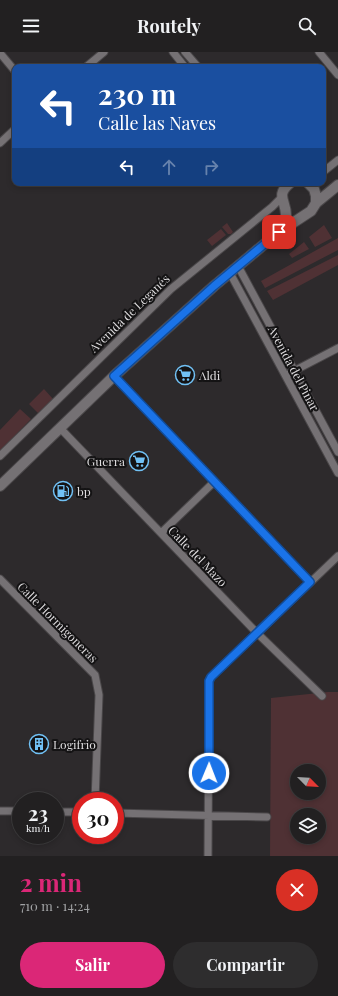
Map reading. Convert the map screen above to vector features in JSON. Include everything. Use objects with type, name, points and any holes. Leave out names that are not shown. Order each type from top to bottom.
[{"type":"street","points":[[90,64],[104,52]]},
{"type":"street","points":[[173,52],[183,64]]},
{"type":"street","points":[[185,52],[195,64]]},
{"type":"street","points":[[319,52],[338,75]]},
{"type":"street","points":[[0,53],[12,67]]},
{"type":"street","points":[[0,143],[12,132]]},
{"type":"street","points":[[326,170],[338,160]]},
{"type":"street","points":[[311,186],[316,196],[316,203]]},
{"type":"street","points":[[313,186],[325,190],[336,187]]},
{"type":"street","points":[[0,486],[114,376],[214,286],[279,232],[311,211],[316,203],[336,187]]},
{"type":"street","points":[[282,194],[288,212],[296,215],[304,215]]},
{"type":"street","points":[[279,232],[286,215],[282,194]]},
{"type":"street","name":"Avenida de Leganés","points":[[0,456],[171,289],[272,207],[282,194]]},
{"type":"street","name":"Avenida del Pinar","points":[[234,270],[294,371],[338,452]]},
{"type":"street","name":"Avenida del Pinar","points":[[234,270],[286,376],[338,473]]},
{"type":"street","points":[[286,376],[338,348]]},
{"type":"street","points":[[114,376],[310,582]]},
{"type":"street","name":"Calle del Mazo","points":[[60,428],[257,633],[322,696]]},
{"type":"street","points":[[161,533],[214,482]]},
{"type":"street","points":[[208,856],[209,681],[214,673],[338,556]]},
{"type":"street","name":"Calle Hormigoneras","points":[[0,580],[95,675],[99,695],[95,792]]},
{"type":"street","points":[[0,811],[12,811]]},
{"type":"street","points":[[124,813],[267,817]]},
{"type":"shaded area","points":[[227,223],[233,232],[231,234],[228,234],[222,227]]},
{"type":"shaded area","points":[[324,225],[332,238],[315,247],[309,237]]},
{"type":"shaded area","points":[[221,229],[226,235],[212,246],[207,240]]},
{"type":"shaded area","points":[[338,238],[338,250],[265,288],[261,281]]},
{"type":"shaded area","points":[[304,242],[309,249],[292,258],[289,254]]},
{"type":"shaded area","points":[[338,255],[338,265],[273,300],[267,291]]},
{"type":"shaded area","points":[[44,389],[53,399],[39,414],[29,404]]},
{"type":"shaded area","points":[[20,409],[31,419],[0,451],[0,430]]},
{"type":"shaded area","points":[[338,692],[338,856],[270,856],[271,698]]},
{"type":"place","name":"Aldi","points":[[185,375]]},
{"type":"place","name":"Guerra","points":[[139,461]]},
{"type":"place","name":"bp","points":[[63,491]]},
{"type":"place","name":"Logifrio","points":[[39,744]]},
{"type":"route","points":[[209,773],[209,681],[211,677],[310,582],[114,376],[214,286],[279,232]]}]
